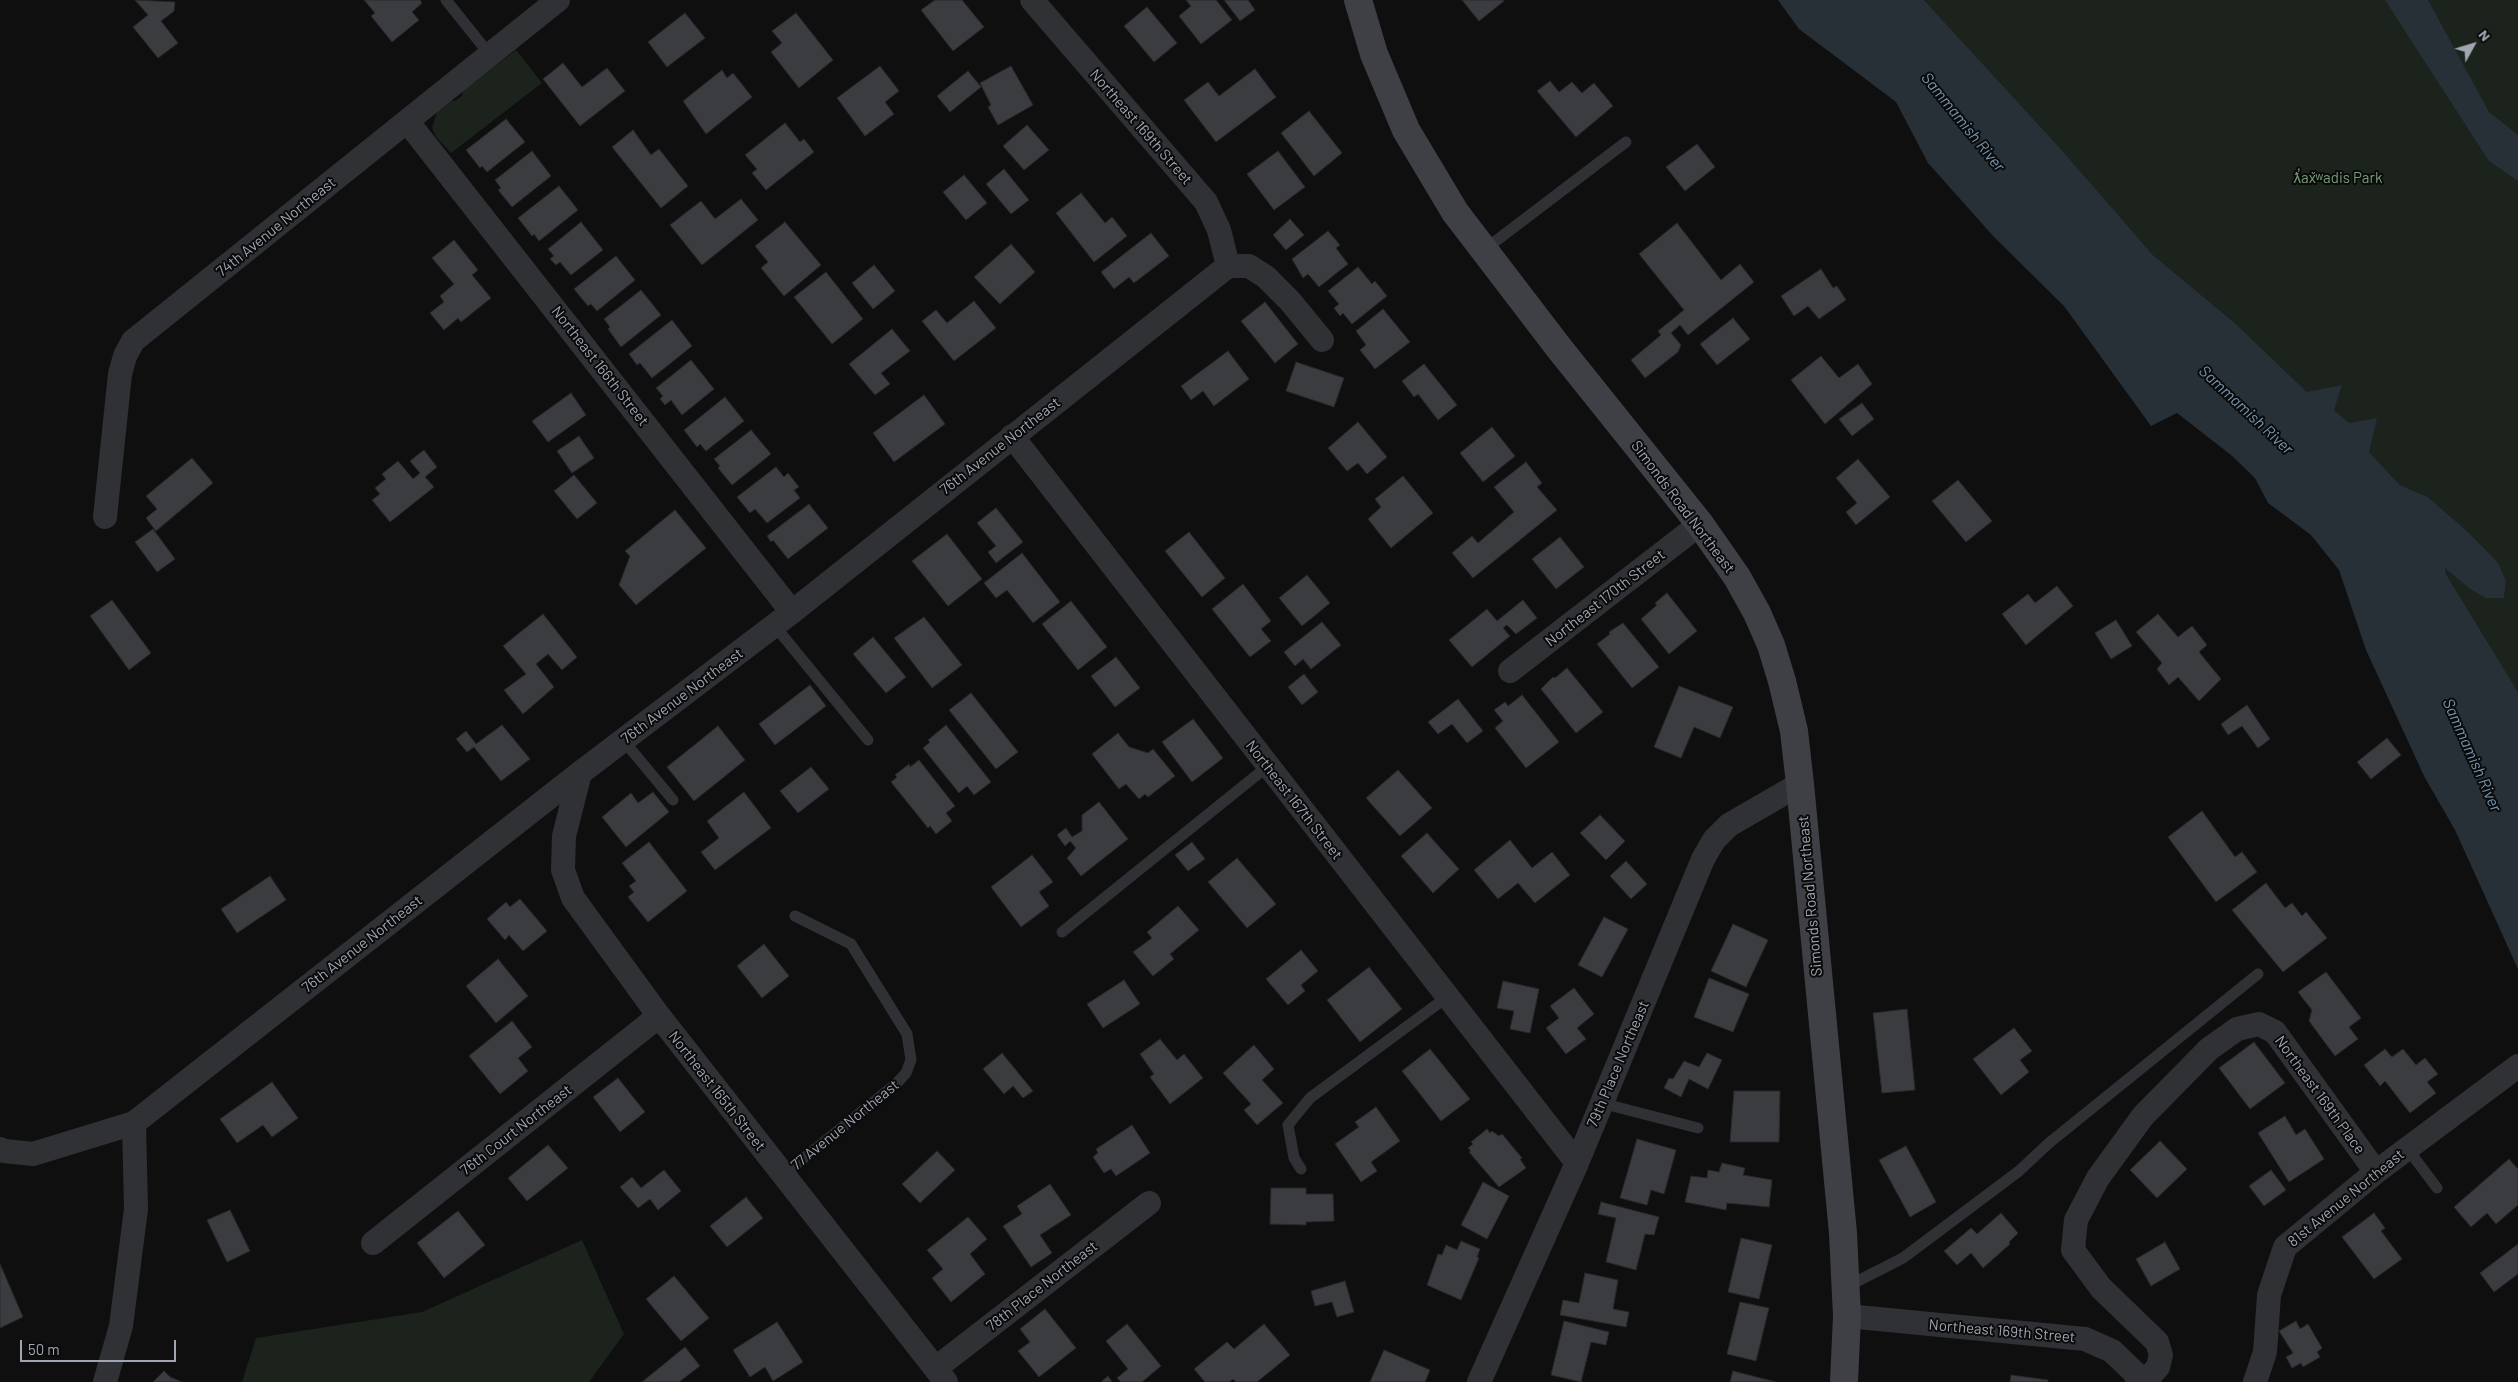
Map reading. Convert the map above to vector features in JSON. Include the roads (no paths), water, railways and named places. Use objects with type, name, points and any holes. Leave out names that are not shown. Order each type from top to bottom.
[{"type":"main road","name":"Simonds Road Northeast","points":[[1358,0],[1374,54],[1406,130],[1450,205],[1482,251],[1700,524],[1737,577],[1757,613],[1771,645],[1794,731],[1800,784],[1843,1233],[1847,1316],[1844,1382]]},
{"type":"street","name":"74th Avenue Northeast","points":[[105,517],[120,374],[125,356],[134,341],[558,0]]},
{"type":"street","name":"Northeast 169th Street","points":[[1032,0],[1206,202],[1219,230],[1228,266]]},
{"type":"street","name":"Northeast 166th Street","points":[[407,121],[783,619]]},
{"type":"street","points":[[1228,266],[1249,266],[1266,277],[1290,300],[1322,340]]},
{"type":"street","name":"76th Avenue Northeast","points":[[134,1123],[580,773],[783,619],[1228,266]]},
{"type":"street","name":"Northeast 167th Street","points":[[1012,436],[1576,1163]]},
{"type":"street","name":"Northeast 170th Street","points":[[1510,671],[1700,524]]},
{"type":"street","name":"Northeast 165th Street","points":[[580,773],[564,836],[563,870],[573,898],[659,1016],[941,1375]]},
{"type":"street","name":"79th Place Northeast","points":[[1479,1382],[1576,1163],[1704,859],[1714,840],[1729,825],[1800,784]]},
{"type":"street","name":"76th Court Northeast","points":[[373,1243],[659,1016]]},
{"type":"street","name":"Northeast 169th Place","points":[[2138,1381],[2149,1376],[2158,1367],[2160,1355],[2157,1342],[2101,1288],[2073,1250],[2076,1220],[2098,1178],[2143,1116],[2209,1049],[2237,1029],[2259,1024],[2275,1032],[2376,1172]]},
{"type":"street","name":"81st Avenue Northeast","points":[[2255,1382],[2265,1352],[2269,1295],[2285,1248],[2376,1172],[2518,1066]]},
{"type":"street","points":[[0,1149],[33,1154],[134,1123],[136,1209],[121,1326],[105,1382]]},
{"type":"street","name":"78th Place Northeast","points":[[941,1375],[1148,1203]]},
{"type":"street","name":"Northeast 169th Street","points":[[1847,1316],[2085,1339],[2112,1351],[2135,1373],[2138,1381]]},
{"type":"lane","points":[[446,0],[490,55]]},
{"type":"lane","points":[[1482,251],[1626,142]]},
{"type":"lane","points":[[783,619],[868,740]]},
{"type":"lane","points":[[623,740],[674,800]]},
{"type":"lane","points":[[1062,932],[1268,766]]},
{"type":"lane","name":"77 Avenue Northeast","points":[[783,1175],[897,1083],[906,1073],[911,1060],[908,1034],[851,944],[794,916]]},
{"type":"lane","points":[[1846,1287],[1903,1258],[2019,1171],[2049,1143],[2258,974]]},
{"type":"lane","points":[[1301,1170],[1294,1158],[1288,1124],[1310,1098],[1447,996]]},
{"type":"lane","points":[[1601,1103],[1698,1128]]},
{"type":"lane","points":[[2407,1148],[2437,1188]]},
{"type":"water","name":"Sammamish River","points":[[1778,0],[1924,0],[2060,148],[2153,255],[2236,324],[2307,392],[2342,385],[2334,410],[2349,423],[2377,418],[2369,452],[2400,485],[2428,497],[2467,531],[2498,563],[2506,581],[2504,598],[2486,598],[2470,589],[2445,568],[2446,574],[2518,692],[2518,969],[2455,830],[2424,776],[2366,650],[2339,570],[2311,535],[2268,503],[2255,478],[2231,455],[2177,413],[2151,426],[2064,306],[1994,237],[1928,163],[1896,102],[1799,29]]},
{"type":"water","points":[[2385,0],[2428,0],[2489,112],[2518,135],[2518,181],[2489,161]]},
{"type":"park label","name":"ƛ̕ax̌ʷadis Park","points":[[2338,178]]}]
